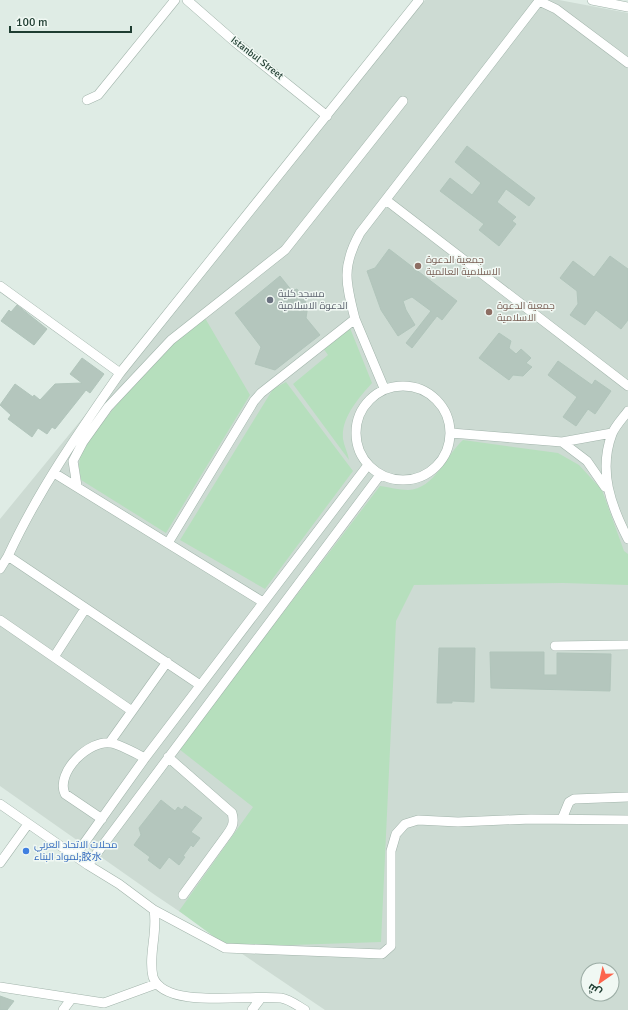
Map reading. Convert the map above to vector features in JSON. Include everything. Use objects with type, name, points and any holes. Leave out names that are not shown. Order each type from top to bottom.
[{"type":"street","points":[[87,100],[98,95],[175,0]]},
{"type":"street","name":"Istanbul Street","points":[[186,0],[235,42],[327,116]]},
{"type":"street","points":[[0,569],[24,523],[74,438],[120,373],[419,0]]},
{"type":"street","points":[[592,0],[628,7]]},
{"type":"street","points":[[384,388],[355,319],[346,287],[347,267],[351,249],[360,233],[539,1],[556,9],[628,63]]},
{"type":"street","points":[[77,486],[73,461],[83,442],[108,407],[171,340],[285,250],[403,101]]},
{"type":"street","points":[[386,200],[628,386]]},
{"type":"street","points":[[0,286],[120,373]]},
{"type":"street","points":[[168,543],[254,401],[261,393],[355,319]]},
{"type":"street","points":[[145,341],[160,352]]},
{"type":"street","points":[[407,385],[430,393],[446,410],[451,433],[445,457],[427,474],[404,481],[380,475],[368,465],[356,445],[356,422],[366,402],[384,388],[407,385]]},
{"type":"street","points":[[608,492],[605,474],[607,453],[612,433],[628,411]]},
{"type":"street","points":[[451,433],[562,442],[612,433]]},
{"type":"street","points":[[562,442],[587,461],[608,492],[628,539]]},
{"type":"street","points":[[75,856],[145,758],[368,465]]},
{"type":"street","points":[[54,473],[263,602]]},
{"type":"street","points":[[88,865],[380,475]]},
{"type":"street","points":[[8,556],[200,685]]},
{"type":"street","points":[[54,657],[85,609]]},
{"type":"street","points":[[0,620],[132,711]]},
{"type":"street","points":[[556,646],[628,645]]},
{"type":"street","points":[[110,742],[167,662]]},
{"type":"street","points":[[102,818],[65,794],[63,784],[67,770],[76,758],[96,745],[110,742],[145,758]]},
{"type":"street","points":[[168,757],[232,813],[234,821],[233,826],[226,836],[182,895]]},
{"type":"street","points":[[562,819],[569,802],[574,799],[628,797]]},
{"type":"street","points":[[0,804],[88,865],[119,884],[154,910],[225,948],[382,954],[391,946],[392,851],[396,834],[405,824],[418,820],[458,822],[562,819],[628,820]]},
{"type":"street","points":[[0,862],[28,824]]},
{"type":"street","points":[[154,910],[152,961],[153,976],[156,984],[162,992],[170,998],[187,1003],[283,998],[305,1010]]},
{"type":"street","points":[[0,987],[104,1003],[156,984]]},
{"type":"street","points":[[63,1010],[72,998]]},
{"type":"street","points":[[252,1010],[260,998]]},
{"type":"shaded area","name":"جمعية الدعوة الاسلامية العالمية","points":[[425,0],[559,0],[628,13],[628,1010],[325,1010],[155,895],[0,786],[0,519]]},
{"type":"green space","points":[[205,318],[250,395],[166,533],[81,480],[79,467],[80,456],[88,441],[118,403],[166,350]]},
{"type":"green space","points":[[350,328],[372,383],[352,408],[345,423],[343,439],[349,460],[293,384],[328,355],[323,348]]},
{"type":"green space","points":[[286,382],[353,471],[265,589],[180,540],[273,389]]},
{"type":"green space","points":[[463,440],[558,453],[579,465],[602,490],[624,551],[628,554],[628,585],[563,583],[414,585],[396,621],[381,942],[228,947],[179,911],[253,807],[179,749],[380,486],[408,490],[426,484],[433,478]]},
{"type":"building","points":[[467,146],[535,198],[529,206],[506,189],[497,202],[516,217],[512,221],[516,224],[499,246],[479,230],[484,224],[440,191],[450,178],[472,195],[481,183],[455,162]]},
{"type":"building","points":[[389,249],[457,301],[442,320],[437,316],[412,348],[406,343],[431,311],[412,297],[403,301],[406,310],[415,325],[398,336],[381,310],[367,271],[375,268]]},
{"type":"building","points":[[610,256],[628,269],[628,320],[621,329],[596,310],[585,325],[570,315],[578,304],[577,291],[560,278],[573,261],[594,277]]},
{"type":"building","points":[[280,276],[292,291],[297,289],[308,305],[306,318],[320,335],[275,370],[255,364],[261,347],[235,313]]},
{"type":"building","points":[[17,305],[47,329],[34,345],[1,321],[9,310],[11,312]]},
{"type":"building","points":[[499,333],[511,341],[509,348],[516,354],[521,349],[531,358],[526,363],[532,367],[523,376],[513,375],[509,380],[479,358]]},
{"type":"building","points":[[82,358],[104,374],[90,393],[86,390],[55,429],[52,427],[47,434],[38,428],[32,437],[8,419],[11,415],[0,405],[15,384],[33,397],[34,395],[40,400],[55,384],[82,383],[70,374]]},
{"type":"building","points":[[558,361],[592,385],[595,380],[611,391],[595,414],[588,409],[576,426],[563,417],[577,397],[548,375]]},
{"type":"building","points":[[439,648],[475,648],[474,702],[452,701],[452,703],[437,703]]},
{"type":"building","points":[[490,652],[544,652],[544,675],[557,675],[557,653],[611,654],[610,691],[491,688]]},
{"type":"building","points":[[161,800],[175,811],[178,807],[182,810],[185,806],[202,818],[191,832],[200,838],[193,847],[191,845],[183,856],[185,857],[179,865],[169,857],[160,869],[148,860],[150,857],[134,845],[141,835],[139,828]]},
{"type":"building","points":[[0,996],[14,1001],[7,1010],[0,1010]]},
{"type":"place","name":"جمعية الدعوة الاسلامية العالمية","points":[[418,266]]},
{"type":"place","name":"مسجد كلية الدعوة الاسلامية","points":[[270,300]]},
{"type":"place","name":"جمعية الدعوة الاسلامية","points":[[489,312]]},
{"type":"place","name":"محلات الاتحاد العربي لمواد البناء;胶水","points":[[26,851]]}]
